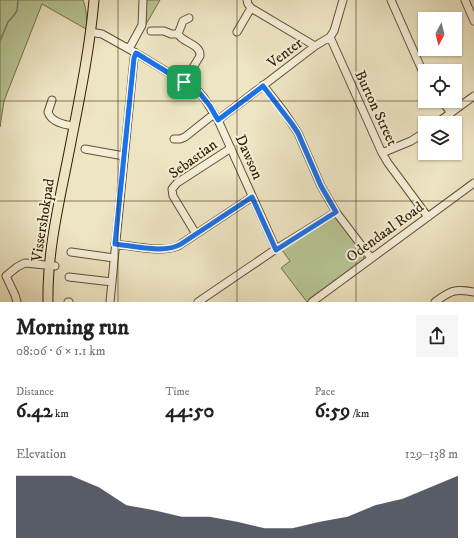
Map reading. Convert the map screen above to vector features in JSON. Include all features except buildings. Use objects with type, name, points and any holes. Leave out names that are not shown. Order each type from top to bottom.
[{"type":"main road","name":"Vissershokpad","points":[[87,0],[90,28]]},
{"type":"main road","name":"Vissershokpad","points":[[48,302],[59,196],[74,126],[94,0]]},
{"type":"main road","name":"Vissershokpad","points":[[52,266],[54,302]]},
{"type":"street","points":[[129,49],[142,25],[143,0]]},
{"type":"street","points":[[330,37],[334,31],[343,0]]},
{"type":"street","points":[[391,0],[419,64]]},
{"type":"street","points":[[465,0],[474,21]]},
{"type":"street","points":[[236,32],[248,3],[315,46]]},
{"type":"street","points":[[178,34],[183,21],[189,18]]},
{"type":"street","name":"Dawson","points":[[90,28],[136,53],[198,91],[210,106],[216,117],[276,250]]},
{"type":"street","points":[[151,31],[164,31],[171,34],[178,34]]},
{"type":"street","points":[[178,34],[181,39],[197,48],[200,53],[200,56],[184,82]]},
{"type":"street","name":"Venter","points":[[174,139],[177,140],[185,137],[216,117],[263,86],[315,46],[330,37]]},
{"type":"street","name":"Burton Street","points":[[330,37],[382,153],[428,217]]},
{"type":"street","points":[[110,302],[134,58],[136,53]]},
{"type":"street","points":[[263,86],[298,133],[321,186],[336,212],[371,258]]},
{"type":"street","points":[[447,116],[474,96]]},
{"type":"street","points":[[52,100],[48,112],[50,117],[61,124],[74,126]]},
{"type":"street","points":[[447,108],[451,113]]},
{"type":"street","points":[[382,153],[418,136]]},
{"type":"street","name":"Sebastian","points":[[196,234],[173,196],[173,187],[231,148]]},
{"type":"street","points":[[85,149],[124,156]]},
{"type":"street","name":"Odendaal Road","points":[[312,302],[474,183]]},
{"type":"street","points":[[115,244],[169,249],[178,246],[252,197]]},
{"type":"street","points":[[198,302],[336,212]]},
{"type":"street","points":[[71,252],[114,258]]},
{"type":"street","points":[[17,302],[7,275],[25,263],[52,266]]},
{"type":"street","points":[[69,277],[112,282]]},
{"type":"street","points":[[435,302],[454,290],[474,292]]},
{"type":"green space","points":[[0,0],[83,0],[87,18],[86,29],[42,4],[4,101],[0,127]]},
{"type":"green space","points":[[145,0],[160,0],[145,26]]},
{"type":"green space","points":[[332,217],[336,218],[363,253],[364,259],[307,302],[281,268],[290,261],[282,250]]},
{"type":"waterway","points":[[0,41],[8,22],[17,11],[18,0]]},
{"type":"route","points":[[136,53],[184,82],[198,91],[210,106],[218,120],[263,86],[298,133],[321,186],[336,212],[276,250],[252,197],[178,246],[163,249],[115,244],[134,58],[136,53]]}]
